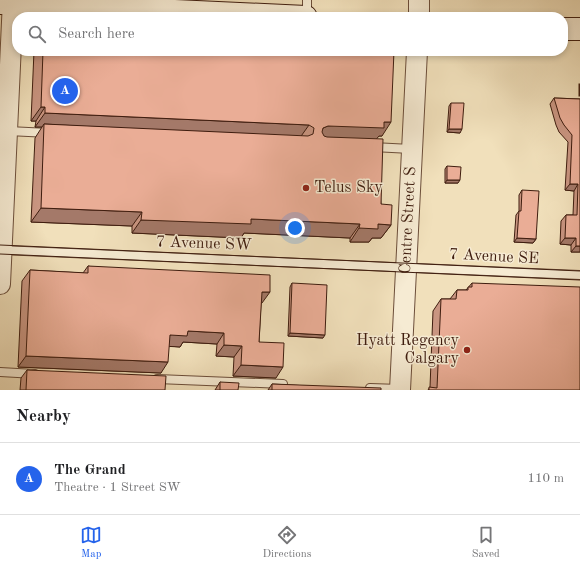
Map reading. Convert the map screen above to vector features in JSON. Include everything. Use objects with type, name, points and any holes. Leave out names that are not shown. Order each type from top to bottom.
[{"type":"main road","points":[[9,2],[208,12]]},
{"type":"main road","points":[[568,29],[580,30]]},
{"type":"street","points":[[419,0],[419,12]]},
{"type":"street","points":[[0,284],[8,131],[9,2]]},
{"type":"street","name":"Centre Street S","points":[[400,390],[417,56]]},
{"type":"lane","points":[[307,12],[308,0]]},
{"type":"lane","points":[[8,131],[59,134]]},
{"type":"lane","points":[[366,147],[411,149]]},
{"type":"lane","name":"7 Avenue SW","points":[[1,250],[406,266]]},
{"type":"lane","name":"7 Avenue SE","points":[[406,266],[580,275]]},
{"type":"lane","points":[[0,372],[47,374]]},
{"type":"lane","points":[[149,378],[291,385]]},
{"type":"lane","points":[[360,388],[400,390]]},
{"type":"building","points":[[43,56],[394,56],[391,122],[384,122],[384,128],[328,126],[323,128],[322,132],[324,136],[327,137],[383,139],[381,204],[392,205],[391,225],[378,224],[378,229],[359,228],[360,224],[251,219],[251,224],[141,220],[142,212],[41,208],[44,124],[308,136],[313,134],[314,128],[309,125],[45,113],[45,107],[41,107]]},
{"type":"building","points":[[554,98],[580,99],[580,246],[576,246],[576,238],[565,238],[566,215],[577,215],[578,184],[570,184],[572,135],[560,118]]},
{"type":"building","points":[[451,103],[464,103],[462,129],[449,129]]},
{"type":"building","points":[[447,166],[461,167],[460,180],[447,180]]},
{"type":"building","points":[[522,190],[539,191],[536,239],[517,238]]},
{"type":"building","points":[[88,266],[270,275],[270,292],[262,292],[259,342],[284,343],[283,367],[241,365],[242,346],[224,345],[224,333],[188,331],[187,336],[170,335],[168,362],[26,356],[30,270],[88,273]]},
{"type":"building","points":[[292,283],[327,285],[325,335],[290,333]]},
{"type":"building","points":[[472,283],[580,287],[580,390],[429,390],[429,387],[437,388],[441,299],[456,299],[457,290],[468,290],[468,287],[472,287]]},
{"type":"building","points":[[27,370],[166,376],[165,390],[26,390]]},
{"type":"building","points":[[220,382],[239,383],[238,390],[220,390]]},
{"type":"building","points":[[272,384],[381,388],[381,390],[272,390]]},
{"type":"tram line","points":[[0,245],[580,271]]},
{"type":"tram line","points":[[0,254],[580,280]]},
{"type":"place","name":"The Grand","points":[[65,91]]},
{"type":"place","name":"Telus Sky","points":[[306,188]]},
{"type":"place","name":"Hyatt Regency Calgary","points":[[467,350]]}]
